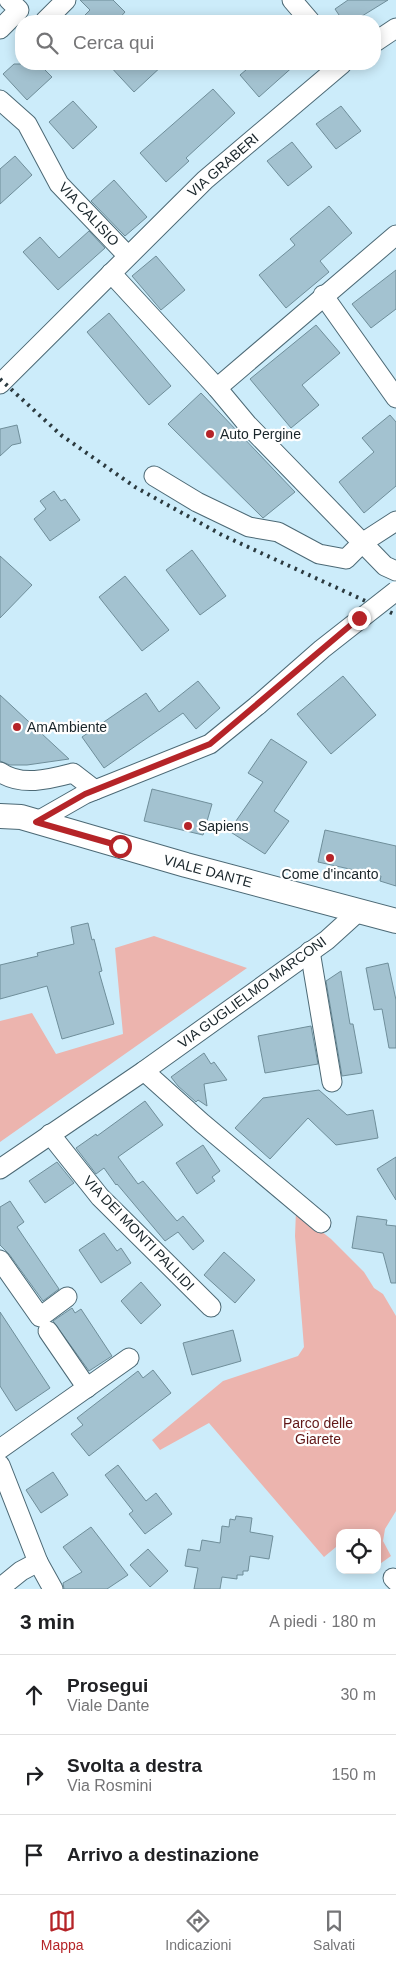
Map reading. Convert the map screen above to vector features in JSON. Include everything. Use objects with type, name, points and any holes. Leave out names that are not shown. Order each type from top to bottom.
[{"type":"main road","name":"VIALE DANTE","points":[[0,804],[19,818],[186,865],[396,920]]},
{"type":"street","points":[[51,15],[66,0]]},
{"type":"street","points":[[292,0],[305,15]]},
{"type":"street","points":[[0,29],[20,10]]},
{"type":"street","points":[[381,38],[396,28]]},
{"type":"street","name":"VIA GRABERI","points":[[0,384],[205,180],[335,70]]},
{"type":"street","name":"VIA CALISIO","points":[[0,100],[27,124],[59,184],[128,256]]},
{"type":"street","points":[[217,388],[323,295],[396,235]]},
{"type":"street","points":[[110,273],[217,388],[247,424],[362,543],[392,566]]},
{"type":"street","points":[[323,295],[396,398]]},
{"type":"street","points":[[154,476],[197,502],[249,527],[278,532],[319,554],[346,559],[362,543],[396,521]]},
{"type":"street","points":[[19,818],[58,808],[95,790],[210,744],[322,649],[396,591]]},
{"type":"street","points":[[0,772],[8,778],[44,781],[73,773],[95,790]]},
{"type":"street","name":"VIA GUGLIELMO MARCONI","points":[[0,1170],[327,940],[358,911]]},
{"type":"street","points":[[310,951],[332,1082]]},
{"type":"street","points":[[144,1070],[202,1123],[321,1223]]},
{"type":"street","name":"VIA DEI MONTI PALLIDI","points":[[50,1134],[100,1197],[211,1307]]},
{"type":"street","points":[[0,1260],[40,1316],[67,1297]]},
{"type":"street","points":[[48,1331],[87,1388]]},
{"type":"street","points":[[0,1449],[129,1358]]},
{"type":"street","points":[[0,1465],[34,1564],[53,1589]]},
{"type":"street","points":[[0,1588],[34,1564]]},
{"type":"green space","points":[[154,936],[247,968],[0,1142],[0,1021],[32,1013],[56,1054],[123,1034],[115,948]]},
{"type":"green space","name":"Parco delle Giarete","points":[[296,1211],[331,1239],[364,1272],[374,1288],[383,1294],[396,1316],[396,1511],[385,1529],[383,1541],[391,1556],[381,1563],[381,1529],[336,1529],[336,1547],[324,1557],[209,1423],[160,1450],[152,1440],[223,1381],[298,1356],[304,1347],[295,1236]]},
{"type":"building","points":[[80,0],[113,0],[125,12],[122,15],[85,15],[90,10]]},
{"type":"building","points":[[348,0],[388,0],[364,15],[339,15],[335,9]]},
{"type":"building","points":[[15,64],[15,70],[45,70],[52,77],[27,100],[3,74]]},
{"type":"building","points":[[114,70],[158,70],[134,92]]},
{"type":"building","points":[[246,70],[289,70],[259,97],[240,75]]},
{"type":"building","points":[[213,89],[235,113],[186,158],[189,161],[166,182],[140,153]]},
{"type":"building","points":[[73,101],[97,127],[73,149],[49,122]]},
{"type":"building","points":[[341,106],[361,131],[336,149],[316,124]]},
{"type":"building","points":[[292,142],[312,167],[288,186],[267,161]]},
{"type":"building","points":[[15,156],[32,175],[0,204],[0,169]]},
{"type":"building","points":[[114,180],[147,217],[125,236],[91,201]]},
{"type":"building","points":[[329,206],[352,233],[320,261],[329,272],[286,308],[259,275],[295,245],[290,239]]},
{"type":"building","points":[[89,231],[105,248],[58,290],[23,252],[40,237],[59,258]]},
{"type":"building","points":[[156,256],[185,290],[161,310],[132,276]]},
{"type":"building","points":[[396,270],[396,309],[371,328],[352,304]]},
{"type":"building","points":[[109,313],[171,386],[149,405],[87,332]]},
{"type":"building","points":[[316,325],[340,353],[302,385],[319,405],[291,428],[250,379]]},
{"type":"building","points":[[201,393],[295,492],[263,518],[168,424]]},
{"type":"building","points":[[390,415],[396,422],[396,486],[364,513],[339,482],[374,452],[362,438]]},
{"type":"building","points":[[17,425],[21,443],[12,445],[0,456],[0,429]]},
{"type":"building","points":[[54,491],[61,501],[65,499],[80,520],[50,541],[34,519],[46,509],[40,501]]},
{"type":"building","points":[[192,550],[226,596],[200,615],[166,570]]},
{"type":"building","points":[[0,556],[32,585],[0,618]]},
{"type":"building","points":[[125,576],[169,630],[142,651],[99,597]]},
{"type":"building","points":[[343,676],[376,715],[331,754],[297,714]]},
{"type":"building","points":[[198,681],[220,708],[196,729],[183,713],[104,768],[82,737],[146,693],[159,712]]},
{"type":"building","name":"AmAmbiente","points":[[0,695],[69,759],[27,765],[10,765],[0,761]]},
{"type":"building","points":[[271,739],[307,762],[274,811],[289,821],[265,854],[229,831],[263,782],[248,773]]},
{"type":"building","points":[[152,789],[212,804],[203,835],[144,821]]},
{"type":"building","points":[[325,830],[396,846],[396,886],[380,881],[381,876],[318,862]]},
{"type":"building","points":[[88,923],[92,940],[94,939],[102,971],[99,972],[114,1024],[62,1039],[47,986],[0,999],[0,965],[38,956],[37,953],[74,944],[71,927]]},
{"type":"building","points":[[388,963],[396,1000],[396,1048],[389,1048],[382,1009],[374,1010],[366,968]]},
{"type":"building","points":[[341,971],[350,1024],[353,1024],[362,1073],[342,1076],[326,981]]},
{"type":"building","points":[[311,1026],[318,1064],[265,1073],[258,1036]]},
{"type":"building","points":[[204,1053],[211,1064],[214,1062],[227,1080],[204,1084],[207,1106],[198,1100],[196,1102],[171,1077]]},
{"type":"building","points":[[319,1090],[347,1115],[373,1110],[378,1138],[336,1145],[308,1118],[270,1159],[235,1128],[263,1098]]},
{"type":"building","points":[[145,1101],[163,1125],[118,1157],[138,1184],[143,1181],[177,1221],[183,1216],[204,1241],[193,1250],[178,1232],[165,1241],[116,1185],[104,1168],[96,1174],[76,1148],[96,1134],[97,1136]]},
{"type":"building","points":[[203,1145],[220,1171],[212,1177],[215,1181],[197,1194],[176,1163]]},
{"type":"building","points":[[396,1157],[396,1200],[377,1169]]},
{"type":"building","points":[[57,1162],[74,1183],[45,1203],[29,1181]]},
{"type":"building","points":[[10,1201],[24,1222],[17,1227],[59,1289],[43,1301],[9,1254],[0,1245],[0,1207]]},
{"type":"building","points":[[357,1216],[387,1220],[386,1225],[396,1226],[396,1283],[391,1283],[383,1253],[352,1248]]},
{"type":"building","points":[[104,1233],[117,1251],[121,1248],[131,1263],[101,1283],[79,1250]]},
{"type":"building","points":[[224,1252],[255,1280],[235,1303],[204,1275]]},
{"type":"building","points":[[141,1282],[161,1305],[141,1324],[121,1301]]},
{"type":"building","points":[[72,1308],[75,1313],[81,1309],[112,1356],[89,1371],[53,1321]]},
{"type":"building","points":[[0,1312],[50,1388],[16,1411],[0,1386]]},
{"type":"building","points":[[233,1330],[241,1361],[192,1375],[183,1343]]},
{"type":"building","points":[[153,1370],[171,1393],[89,1456],[71,1434],[83,1425],[77,1418],[138,1371],[143,1378]]},
{"type":"building","points":[[118,1465],[146,1501],[156,1493],[172,1514],[145,1534],[129,1514],[133,1511],[105,1475]]},
{"type":"building","points":[[53,1472],[68,1495],[41,1513],[26,1490]]},
{"type":"building","points":[[236,1516],[252,1518],[250,1532],[273,1536],[269,1559],[250,1556],[248,1571],[243,1571],[243,1575],[237,1575],[237,1579],[222,1577],[220,1589],[194,1589],[198,1568],[185,1566],[188,1549],[200,1551],[202,1540],[220,1543],[222,1526],[229,1527],[230,1519],[235,1520]]},
{"type":"building","points":[[91,1527],[128,1575],[107,1589],[64,1589],[63,1583],[82,1572],[63,1547]]},
{"type":"building","points":[[148,1549],[168,1571],[150,1587],[130,1565]]},
{"type":"railway","points":[[0,379],[61,435],[135,487],[222,535],[396,615]]},
{"type":"place","name":"Auto Pergine","points":[[210,434]]},
{"type":"place","name":"AmAmbiente","points":[[17,727]]},
{"type":"place","name":"Sapiens","points":[[188,826]]},
{"type":"place","name":"Come d'incanto","points":[[330,858]]},
{"type":"route","points":[[120,846],[36,822],[85,794],[210,744],[359,618]]}]
